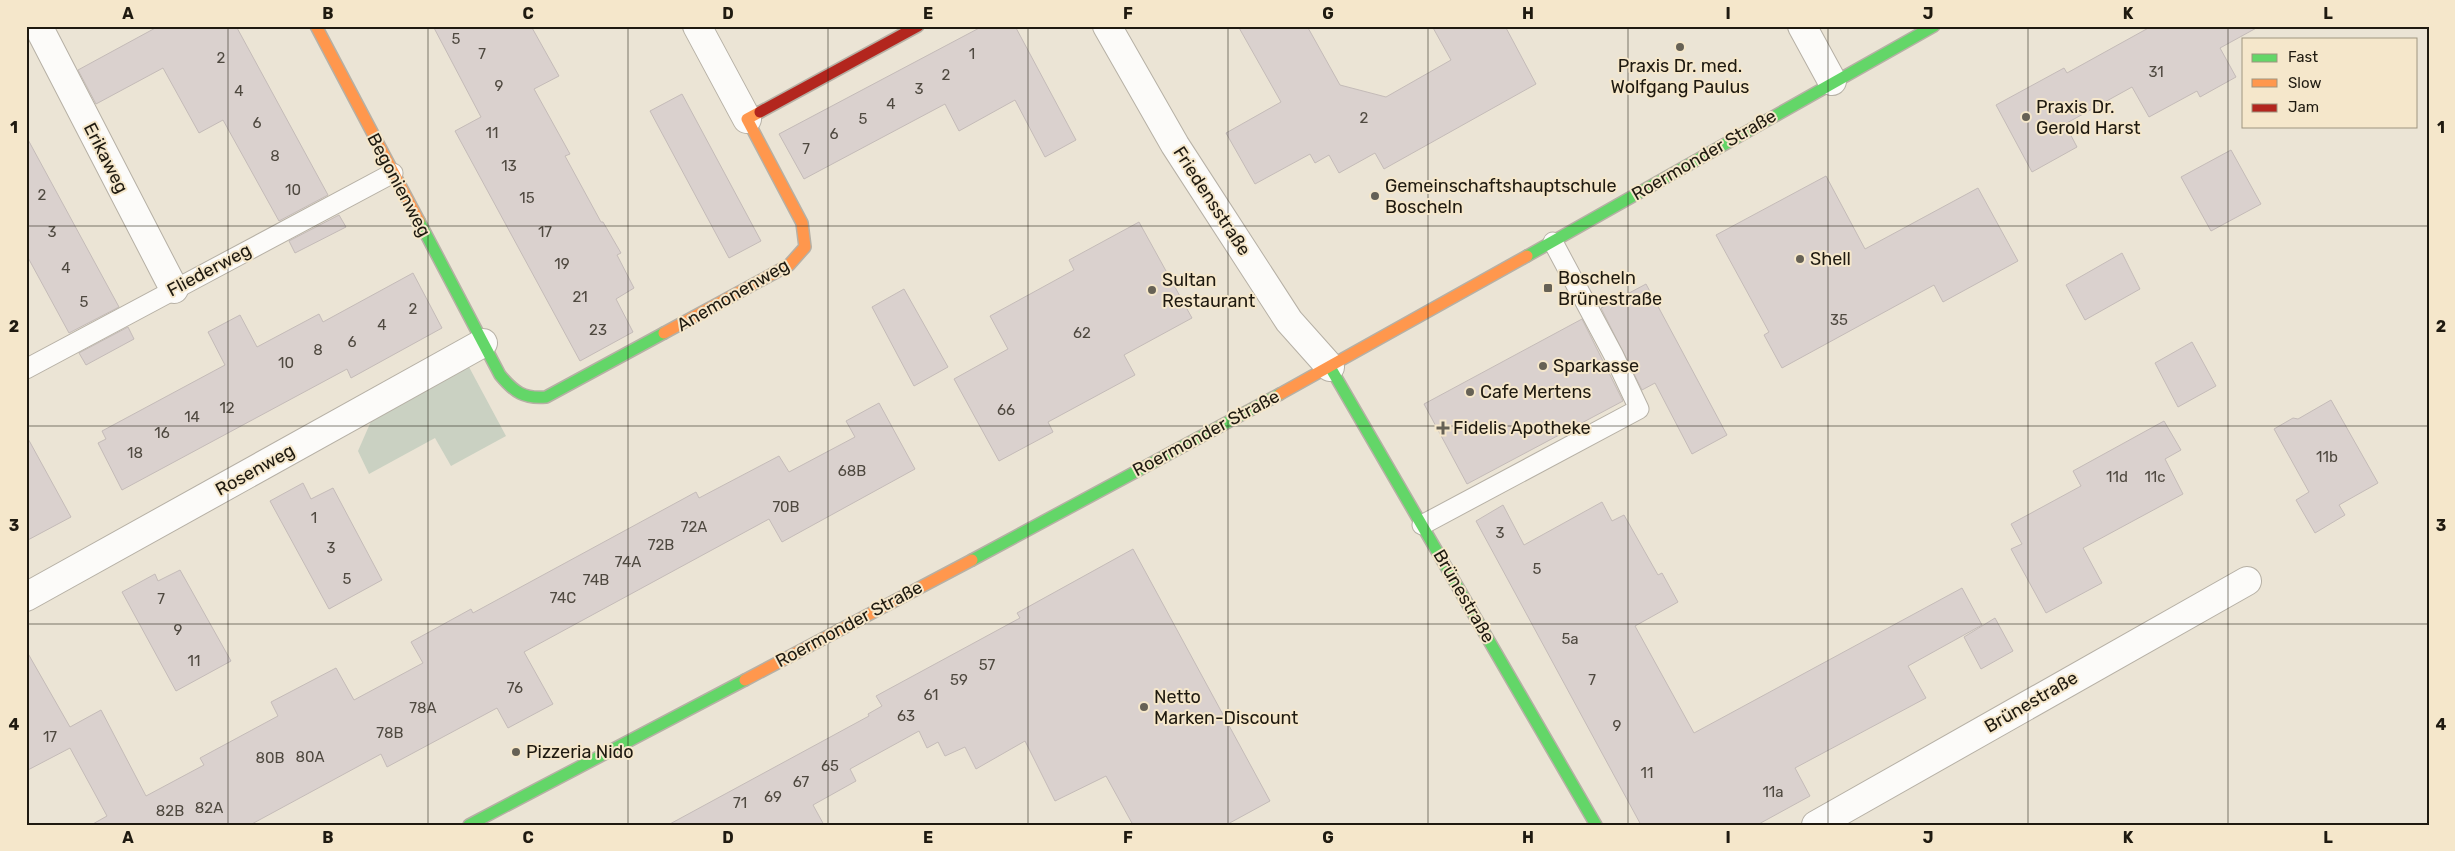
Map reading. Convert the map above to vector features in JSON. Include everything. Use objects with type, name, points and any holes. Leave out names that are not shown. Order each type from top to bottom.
[{"type":"main road","name":"Begonienweg","points":[[316,26],[483,343]]},
{"type":"main road","points":[[747,119],[918,26]]},
{"type":"main road","name":"Roermonder Straße","points":[[469,825],[1330,367],[1553,242],[1832,81],[1934,26]]},
{"type":"main road","name":"Anemonenweg","points":[[483,343],[500,375],[516,394],[528,399],[546,397],[789,265],[805,247],[802,223],[747,119]]},
{"type":"main road","name":"Brünestraße","points":[[1330,367],[1596,825]]},
{"type":"street","points":[[26,28],[30,26]]},
{"type":"street","name":"Erikaweg","points":[[38,26],[174,289]]},
{"type":"street","points":[[697,26],[747,119]]},
{"type":"street","name":"Friedensstraße","points":[[1107,26],[1175,145],[1289,322],[1330,367]]},
{"type":"street","points":[[1802,26],[1832,81]]},
{"type":"street","name":"Rosenweg","points":[[26,597],[483,343]]},
{"type":"street","name":"Brünestraße","points":[[1816,825],[2247,580]]},
{"type":"lane","name":"Fliederweg","points":[[26,369],[393,173]]},
{"type":"lane","points":[[1422,525],[1638,409],[1614,356],[1553,242]]},
{"type":"green space","points":[[469,367],[506,436],[451,466],[435,438],[369,474],[358,451],[372,419]]},
{"type":"building","points":[[159,26],[236,26],[328,195],[279,221],[223,120],[199,133],[163,68],[96,104],[78,70]]},
{"type":"building","points":[[433,26],[531,26],[559,76],[534,89],[570,154],[565,156],[601,222],[603,222],[621,253],[617,255],[634,288],[616,299],[633,332],[580,361],[455,131],[481,117]]},
{"type":"building","points":[[983,26],[1015,26],[1076,140],[1045,157],[1015,100],[959,131],[945,104],[804,179],[779,134]]},
{"type":"building","points":[[1238,26],[1307,26],[1340,85],[1386,97],[1451,60],[1432,26],[1505,26],[1536,84],[1384,169],[1375,153],[1339,173],[1329,155],[1315,163],[1310,154],[1255,184],[1226,133],[1281,102]]},
{"type":"building","points":[[2152,26],[2260,26],[2220,48],[2236,77],[2200,97],[2197,91],[2149,117],[2132,87],[2065,124],[2077,147],[2032,172],[1996,105],[2064,68],[2067,73]]},
{"type":"building","points":[[682,94],[761,241],[729,258],[650,111]]},
{"type":"building","points":[[26,136],[119,307],[69,333],[26,254]]},
{"type":"building","points":[[2231,150],[2261,204],[2211,231],[2181,177]]},
{"type":"building","points":[[1826,176],[1865,249],[1978,188],[2018,261],[1943,302],[1934,285],[1782,368],[1764,335],[1769,332],[1716,235]]},
{"type":"building","points":[[339,215],[346,227],[295,253],[289,241]]},
{"type":"building","points":[[1139,222],[1192,318],[1124,355],[1135,375],[1048,422],[1053,432],[999,461],[954,379],[1008,349],[990,316],[1074,270],[1069,260]]},
{"type":"building","points":[[2122,253],[2140,289],[2085,320],[2066,285]]},
{"type":"building","points":[[413,273],[442,328],[351,378],[347,369],[122,490],[98,443],[106,439],[102,431],[225,365],[208,332],[240,315],[257,347],[319,314],[323,322]]},
{"type":"building","points":[[1646,284],[1727,435],[1692,454],[1655,383],[1642,390],[1601,308]]},
{"type":"building","points":[[904,289],[948,367],[914,386],[872,307]]},
{"type":"building","points":[[1582,319],[1623,401],[1467,484],[1424,404]]},
{"type":"building","points":[[128,327],[134,339],[86,365],[79,353]]},
{"type":"building","points":[[2192,342],[2216,386],[2178,407],[2155,363]]},
{"type":"building","points":[[2331,400],[2378,483],[2339,505],[2345,515],[2315,533],[2296,500],[2309,492],[2274,429],[2293,418],[2298,419]]},
{"type":"building","points":[[879,403],[915,469],[782,542],[769,519],[524,652],[553,704],[508,728],[497,708],[387,767],[381,754],[250,825],[91,825],[107,816],[70,748],[26,771],[26,650],[70,727],[101,710],[146,796],[204,765],[200,758],[278,716],[271,702],[336,668],[354,700],[423,663],[411,642],[471,609],[473,613],[696,492],[699,498],[779,456],[789,472],[855,437],[846,421]]},
{"type":"building","points":[[2164,421],[2181,450],[2165,459],[2183,494],[2083,548],[2102,583],[2046,613],[2011,549],[2022,544],[2011,524],[2081,486],[2073,471]]},
{"type":"building","points":[[26,435],[71,517],[26,541]]},
{"type":"building","points":[[303,483],[311,499],[333,488],[382,580],[329,609],[270,501]]},
{"type":"building","points":[[1602,502],[1612,521],[1624,515],[1658,575],[1662,573],[1678,602],[1635,626],[1694,733],[1962,588],[1982,625],[1908,666],[1926,698],[1795,768],[1810,796],[1757,825],[1641,825],[1476,521],[1503,505],[1524,545]]},
{"type":"building","points":[[1133,549],[1270,801],[1226,825],[1133,825],[1106,776],[1055,801],[1025,741],[976,769],[965,747],[945,756],[938,742],[927,748],[919,731],[850,769],[856,781],[813,805],[824,825],[668,825],[869,716],[868,714],[882,706],[876,696],[1020,618],[1017,613]]},
{"type":"building","points":[[180,570],[231,661],[176,691],[122,592],[155,574],[158,581]]},
{"type":"building","points":[[1995,618],[2013,651],[1981,669],[1964,637]]},
{"type":"traffic: fast","points":[[1527,256],[1934,26]]},
{"type":"traffic: fast","points":[[419,221],[500,375],[520,393],[532,397],[546,397],[664,333]]},
{"type":"traffic: fast","points":[[1330,367],[1596,825]]},
{"type":"traffic: fast","points":[[972,560],[1280,394]]},
{"type":"traffic: fast","points":[[469,825],[745,680]]},
{"type":"traffic: slow","points":[[316,26],[419,221]]},
{"type":"traffic: slow","points":[[664,333],[789,265],[805,247],[802,223],[747,119],[760,112]]},
{"type":"traffic: slow","points":[[1280,394],[1527,256]]},
{"type":"traffic: slow","points":[[745,680],[972,560]]},
{"type":"traffic: jam","points":[[760,112],[918,26]]},
{"type":"place","name":"Praxis Dr. med. Wolfgang Paulus","points":[[1680,47]]},
{"type":"place","name":"Praxis Dr. Gerold Harst","points":[[2026,117]]},
{"type":"place","name":"Gemeinschaftshauptschule Boscheln","points":[[1375,196]]},
{"type":"place","name":"Shell","points":[[1800,259]]},
{"type":"place","name":"Boscheln Brünestraße","points":[[1548,288]]},
{"type":"place","name":"Sultan Restaurant","points":[[1152,290]]},
{"type":"place","name":"Sparkasse","points":[[1543,366]]},
{"type":"place","name":"Cafe Mertens","points":[[1470,392]]},
{"type":"place","name":"Fidelis Apotheke","points":[[1443,428]]},
{"type":"place","name":"Netto Marken-Discount","points":[[1144,707]]},
{"type":"place","name":"Pizzeria Nido","points":[[516,752]]}]
